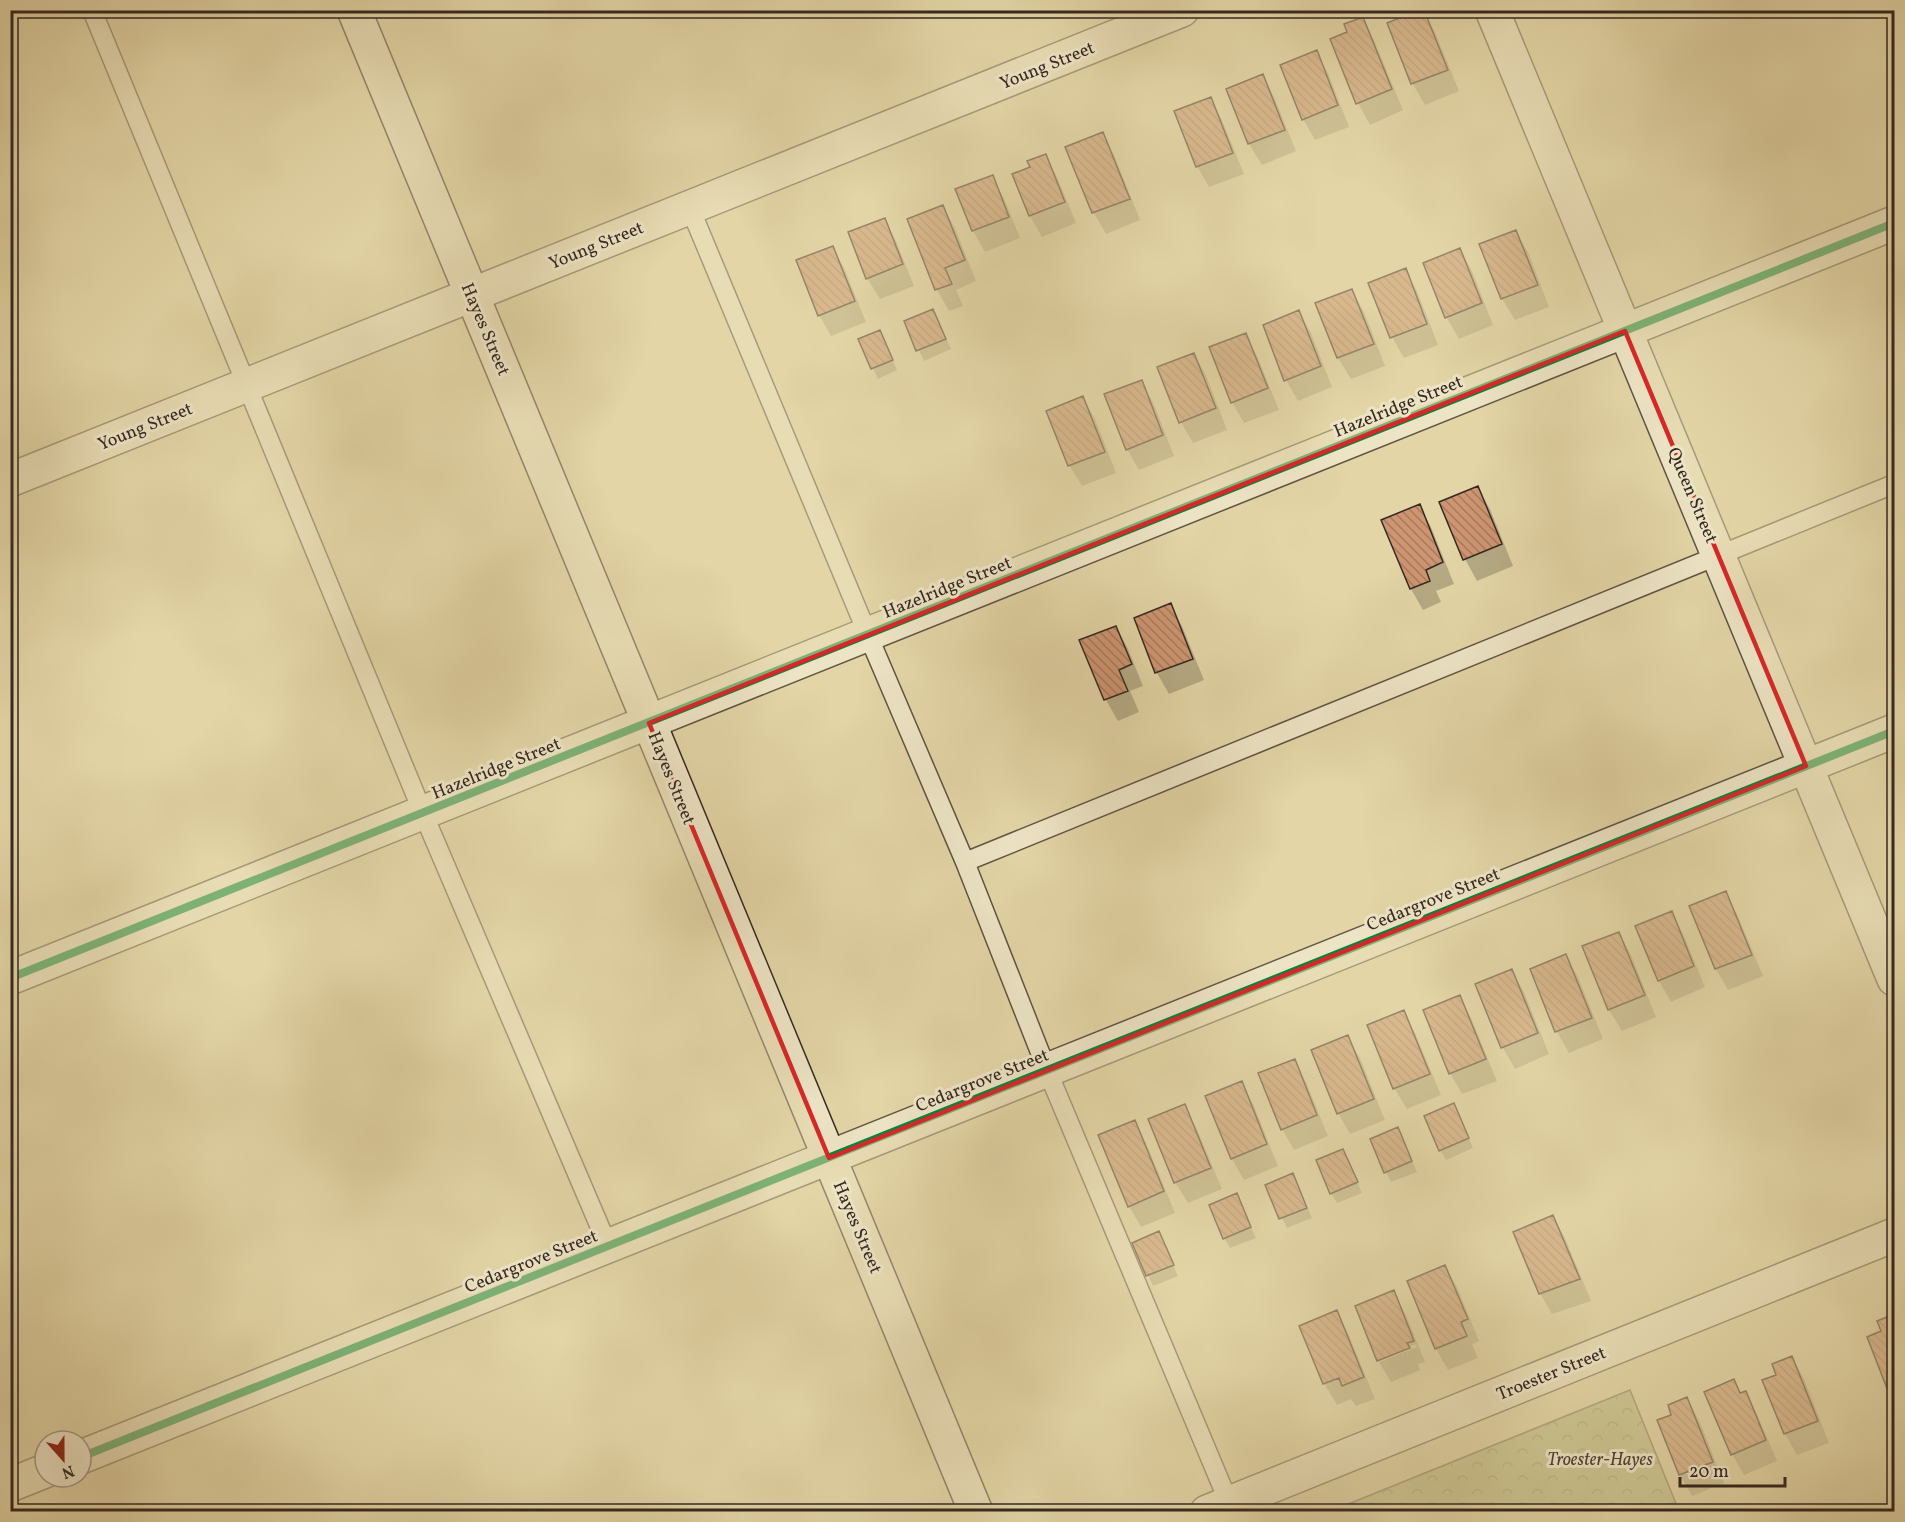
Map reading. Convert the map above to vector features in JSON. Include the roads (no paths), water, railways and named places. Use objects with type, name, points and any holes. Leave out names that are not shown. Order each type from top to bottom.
[{"type":"street","name":"Hayes Street","points":[[354,10],[976,1512]]},
{"type":"street","name":"Young Street","points":[[10,480],[1182,10]]},
{"type":"street","name":"Queen Street","points":[[1492,10],[1894,980]]},
{"type":"street","name":"Hazelridge Street","points":[[10,978],[1894,223]]},
{"type":"street","name":"Cedargrove Street","points":[[93,1452],[1894,730]]},
{"type":"street","name":"Troester Street","points":[[1223,1509],[1894,1235]]},
{"type":"street","points":[[10,1485],[33,1476]]},
{"type":"lane","points":[[92,10],[423,813],[608,1246]]},
{"type":"lane","points":[[690,208],[965,862],[1223,1509]]},
{"type":"lane","points":[[965,862],[1894,483]]},
{"type":"park label","name":"Troester-Hayes","points":[[1600,1459]]}]
